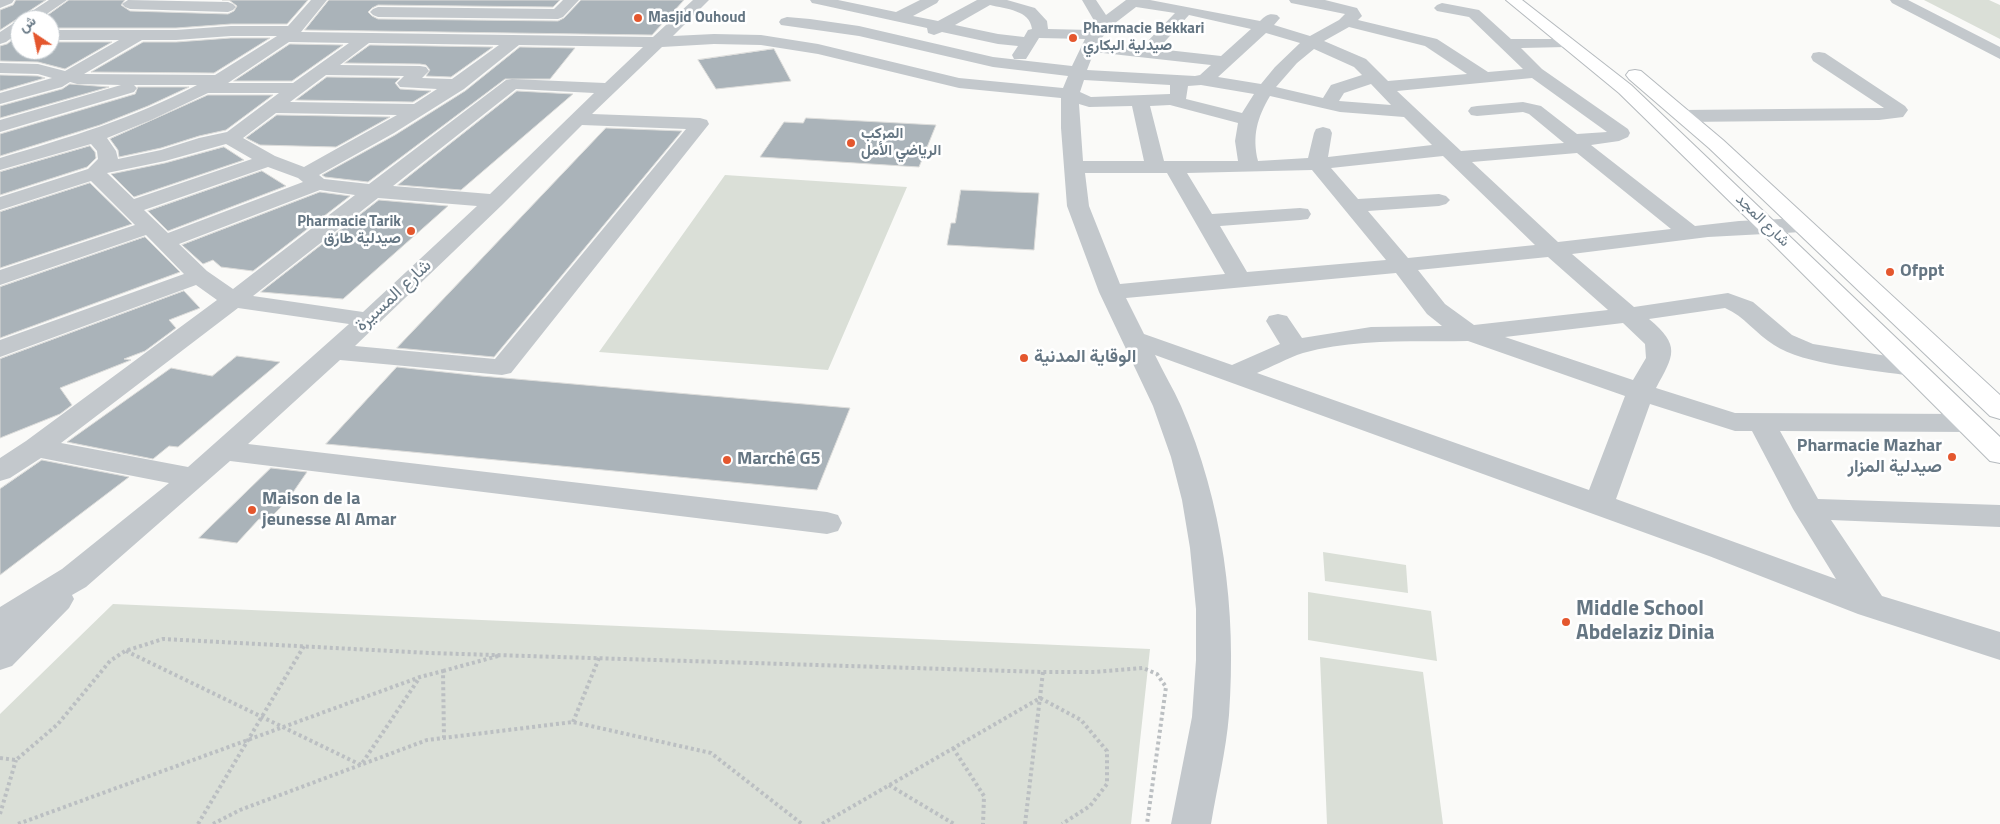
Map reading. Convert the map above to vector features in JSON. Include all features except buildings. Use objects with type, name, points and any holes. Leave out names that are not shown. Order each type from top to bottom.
[{"type":"main road","name":"شارع المجد","points":[[1513,0],[1625,89],[1767,225],[2000,454]]},
{"type":"main road","name":"شارع المجد","points":[[1538,0],[1608,52],[1716,144],[2000,410]]},
{"type":"street","points":[[0,3],[7,0]]},
{"type":"street","points":[[44,10],[60,0]]},
{"type":"street","points":[[0,145],[8,161],[94,136],[211,84],[249,63],[290,34],[312,6],[320,0]]},
{"type":"street","points":[[0,278],[157,234],[311,179],[415,110],[458,85],[558,14],[572,0]]},
{"type":"street","name":"شارع المسيرة","points":[[0,624],[74,578],[194,478],[369,320],[495,201],[577,119],[604,78],[652,42],[702,0]]},
{"type":"street","points":[[817,0],[998,39],[1096,35],[1146,54],[1225,62]]},
{"type":"street","points":[[899,17],[932,0]]},
{"type":"street","points":[[867,62],[893,47],[942,26],[989,0],[1030,11],[1039,21],[1034,37],[1014,66]]},
{"type":"street","points":[[1088,0],[1096,35]]},
{"type":"street","points":[[1202,80],[1210,78],[1261,26],[1295,0],[1348,9],[1354,16],[1312,42],[1290,62],[1265,90],[1248,120],[1244,143],[1249,167]]},
{"type":"street","points":[[1897,0],[2000,54]]},
{"type":"street","points":[[1191,824],[1210,717],[1212,689],[1213,609],[1206,548],[1197,500],[1185,457],[1166,406],[1112,292],[1078,206],[1070,128],[1076,80],[1096,35],[1134,1],[1261,26],[1312,42],[1360,63],[1408,112],[1553,250],[1650,333],[1658,344],[1659,358],[1640,390],[1600,505]]},
{"type":"street","points":[[113,13],[133,2],[234,3]]},
{"type":"street","points":[[180,35],[234,3]]},
{"type":"street","points":[[774,41],[802,4]]},
{"type":"street","points":[[378,12],[445,12],[460,6],[558,14]]},
{"type":"street","points":[[431,38],[460,6]]},
{"type":"street","points":[[1146,54],[1186,10]]},
{"type":"street","points":[[1074,167],[1249,167],[1317,164],[1577,143],[1617,136],[1621,133],[1536,73],[1474,13],[1437,13],[1431,42]]},
{"type":"street","points":[[71,35],[96,22]]},
{"type":"street","points":[[787,22],[825,26],[1076,80],[1089,102],[1170,100],[1248,120]]},
{"type":"street","points":[[1346,22],[1431,42],[1483,77]]},
{"type":"street","points":[[60,35],[180,35],[231,31],[367,37],[652,42],[730,38],[774,41],[818,49],[959,83],[1076,80],[1202,80],[1366,110],[1408,112]]},
{"type":"street","points":[[0,99],[56,83],[138,35]]},
{"type":"street","points":[[0,204],[98,170],[232,137],[367,37]]},
{"type":"street","points":[[1507,44],[1566,42]]},
{"type":"street","points":[[1683,116],[1897,113],[1899,110],[1819,57]]},
{"type":"street","points":[[0,68],[38,69],[66,78],[157,80],[298,88]]},
{"type":"street","points":[[323,70],[420,70],[406,83],[458,85]]},
{"type":"street","points":[[1328,104],[1337,88],[1380,82],[1536,73]]},
{"type":"street","points":[[0,471],[36,448],[233,300],[512,84],[604,78]]},
{"type":"street","points":[[0,126],[157,80]]},
{"type":"street","points":[[1170,100],[1179,96],[1179,80]]},
{"type":"street","points":[[1140,101],[1164,167],[1206,221],[1240,280]]},
{"type":"street","points":[[272,107],[415,110]]},
{"type":"street","points":[[1477,111],[1531,108],[1690,233]]},
{"type":"street","points":[[334,352],[502,367],[700,124],[577,119]]},
{"type":"street","points":[[1317,164],[1323,133]]},
{"type":"street","points":[[94,136],[108,151],[108,162],[98,170]]},
{"type":"street","points":[[232,137],[238,143],[268,160],[311,179],[373,191],[495,201]]},
{"type":"street","points":[[129,208],[268,160]]},
{"type":"street","points":[[1317,164],[1402,265],[1436,309],[1457,326],[1470,333],[1735,422],[1969,423]]},
{"type":"street","points":[[98,170],[129,208],[199,276],[233,300],[369,320]]},
{"type":"street","points":[[1352,206],[1439,200]]},
{"type":"street","points":[[1206,221],[1300,214]]},
{"type":"street","points":[[1112,292],[1553,250],[1767,225],[1802,225]]},
{"type":"street","points":[[0,349],[199,276]]},
{"type":"street","points":[[1233,374],[1295,347],[1371,335],[1470,333],[1629,315],[1728,300],[1744,307],[1782,340],[1808,352],[1912,368]]},
{"type":"street","points":[[1278,321],[1295,347]]},
{"type":"street","points":[[1135,339],[1720,548],[1870,605],[2000,646]]},
{"type":"street","points":[[1762,423],[1808,509],[1870,605]]},
{"type":"street","points":[[36,448],[194,478]]},
{"type":"street","points":[[224,451],[827,524]]},
{"type":"street","points":[[1808,509],[2000,516]]},
{"type":"street","name":"شارع المسيرة","points":[[0,656],[36,622],[74,578]]},
{"type":"path","points":[[0,814],[16,760],[58,724],[110,661],[125,651],[163,639],[503,655],[1043,672],[1095,672],[1143,668],[1156,674],[1166,687],[1147,824]]},
{"type":"path","points":[[198,824],[304,646]]},
{"type":"path","points":[[125,651],[362,765]]},
{"type":"path","points":[[18,824],[420,676],[503,655]]},
{"type":"path","points":[[573,722],[599,658]]},
{"type":"path","points":[[444,671],[444,738]]},
{"type":"path","points":[[1025,824],[1043,672]]},
{"type":"path","points":[[362,765],[420,676]]},
{"type":"path","points":[[822,824],[1040,698]]},
{"type":"path","points":[[1040,698],[1081,720],[1107,751],[1107,784],[1090,806],[1062,824]]},
{"type":"path","points":[[213,824],[240,810],[427,740],[573,722],[711,753],[802,824]]},
{"type":"path","points":[[953,748],[984,796],[982,824]]},
{"type":"path","points":[[0,758],[16,760]]},
{"type":"path","points":[[889,785],[954,824]]},
{"type":"shaded area","points":[[1924,0],[1989,0],[2000,5],[2000,39]]},
{"type":"shaded area","points":[[725,175],[907,187],[828,370],[599,352]]},
{"type":"shaded area","points":[[1323,552],[1406,565],[1408,593],[1325,581]]},
{"type":"shaded area","points":[[1308,592],[1431,611],[1437,661],[1308,640]]},
{"type":"shaded area","points":[[113,604],[1150,649],[1131,824],[0,824],[0,714]]},
{"type":"shaded area","points":[[1320,657],[1423,672],[1443,824],[1327,824]]},
{"type":"place","name":"Masjid Ouhoud","points":[[638,18]]},
{"type":"place","name":"Pharmacie Bekkari صيدلية البكاري","points":[[1073,38]]},
{"type":"place","name":"المركب الرياضي الأمل","points":[[851,143]]},
{"type":"place","name":"Pharmacie Tarik صيدلية طارق","points":[[411,231]]},
{"type":"place","name":"Ofppt","points":[[1890,272]]},
{"type":"place","name":"الوقاية المدنية","points":[[1024,358]]},
{"type":"place","name":"Pharmacie Mazhar صيدلية المزار","points":[[1952,457]]},
{"type":"place","name":"Marché G5","points":[[727,460]]},
{"type":"place","name":"Maison de la jeunesse Al Amar","points":[[252,510]]},
{"type":"place","name":"Middle School Abdelaziz Dinia","points":[[1566,622]]}]
